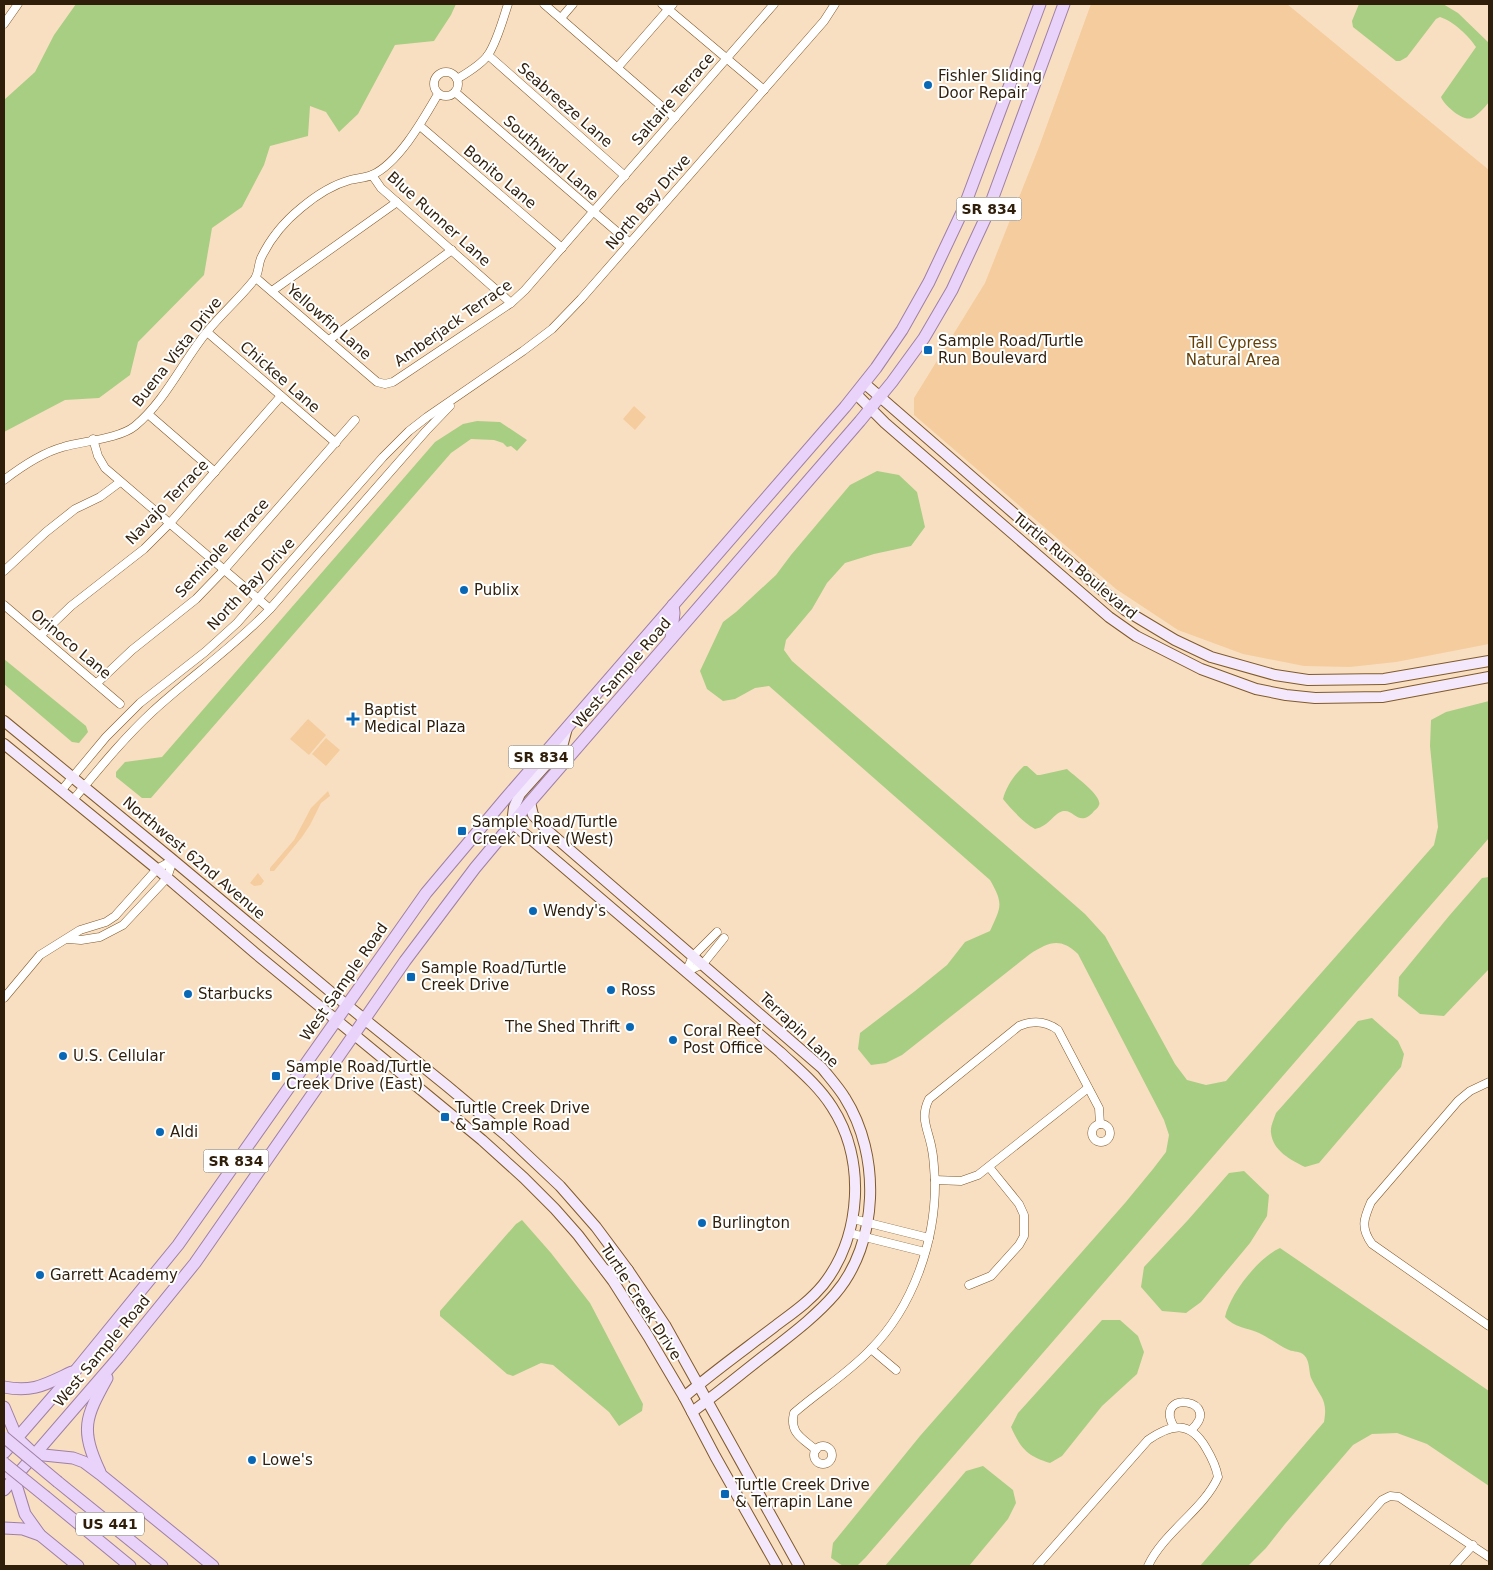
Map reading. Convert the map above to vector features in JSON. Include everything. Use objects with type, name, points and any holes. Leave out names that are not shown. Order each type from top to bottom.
[{"type":"main road","name":"West Sample Road","points":[[4,1454],[76,1370],[178,1245],[426,893],[856,394],[902,330],[929,282],[963,210],[1040,4]]},
{"type":"main road","name":"West Sample Road","points":[[4,1490],[118,1358],[195,1263],[439,914],[512,823],[871,408],[924,338],[952,290],[985,219],[1064,4]]},
{"type":"main road","points":[[672,639],[673,605]]},
{"type":"main road","points":[[100,1474],[92,1455],[86,1427],[91,1408],[118,1358]]},
{"type":"main road","points":[[4,1387],[27,1390],[40,1387],[76,1370]]},
{"type":"main road","points":[[4,1407],[17,1438],[34,1454],[73,1458],[84,1462],[213,1566]]},
{"type":"main road","name":"US 441","points":[[4,1437],[162,1566]]},
{"type":"main road","name":"US 441","points":[[4,1463],[130,1566]]},
{"type":"main road","points":[[4,1470],[14,1478],[25,1514],[40,1535],[78,1566]]},
{"type":"main road","points":[[4,1528],[23,1529],[40,1535]]},
{"type":"street","points":[[5,21],[18,4]]},
{"type":"street","points":[[457,80],[471,71],[488,55],[502,25],[508,4]]},
{"type":"street","points":[[544,4],[675,118]]},
{"type":"street","points":[[561,18],[573,4]]},
{"type":"street","name":"Saltaire Terrace","points":[[593,213],[774,4]]},
{"type":"street","name":"North Bay Drive","points":[[62,791],[106,737],[152,693],[205,652],[237,623],[383,457],[409,432],[552,328],[581,300],[824,21],[836,4]]},
{"type":"street","points":[[618,67],[668,6],[726,59],[764,90]]},
{"type":"street","name":"Seabreeze Lane","points":[[488,55],[625,176]]},
{"type":"street","points":[[448,72],[457,80],[456,92],[449,96],[438,94],[434,83],[440,73],[448,72]]},
{"type":"street","name":"Southwind Lane","points":[[456,92],[630,244]]},
{"type":"street","name":"Buena Vista Drive","points":[[4,480],[23,466],[61,447],[118,435],[134,427],[148,414],[207,332],[256,278],[259,262],[267,246],[282,227],[300,208],[321,193],[348,181],[372,175],[393,159],[420,126],[438,94]]},
{"type":"street","name":"Bonito Lane","points":[[420,126],[562,248]]},
{"type":"street","name":"Blue Runner Lane","points":[[372,175],[381,188],[511,303]]},
{"type":"street","points":[[272,291],[397,202]]},
{"type":"street","name":"Amberjack Terrace","points":[[385,384],[393,382],[511,303],[525,290],[593,213]]},
{"type":"street","points":[[329,340],[452,250]]},
{"type":"street","name":"Yellowfin Lane","points":[[256,278],[377,382],[385,384]]},
{"type":"street","name":"Chickee Lane","points":[[207,332],[336,443]]},
{"type":"street","name":"Turtle Run Boulevard","points":[[864,383],[1125,610],[1175,640],[1211,657],[1275,675],[1308,680],[1384,679],[1489,661]]},
{"type":"street","name":"Turtle Run Boulevard","points":[[856,394],[886,423],[1108,617],[1136,636],[1201,669],[1256,689],[1315,698],[1382,697],[1489,677]]},
{"type":"street","name":"North Bay Drive","points":[[73,800],[118,746],[162,703],[249,631],[419,438],[460,395]]},
{"type":"street","name":"Navajo Terrace","points":[[41,635],[71,606],[144,549],[170,523],[280,396]]},
{"type":"street","points":[[148,414],[215,472]]},
{"type":"street","name":"Seminole Terrace","points":[[97,683],[132,650],[196,600],[355,420]]},
{"type":"street","points":[[93,439],[98,456],[105,468],[270,609]]},
{"type":"street","points":[[4,571],[46,532],[75,509],[100,497],[120,482]]},
{"type":"street","name":"Orinoco Lane","points":[[4,605],[120,704]]},
{"type":"street","points":[[152,693],[162,703]]},
{"type":"street","name":"Northwest 62nd Avenue","points":[[4,722],[365,1018]]},
{"type":"street","points":[[512,823],[514,807],[520,794],[562,747],[568,727]]},
{"type":"street","points":[[4,744],[157,869],[255,954],[336,1020]]},
{"type":"street","name":"Terrapin Lane","points":[[530,802],[533,815],[542,826],[822,1068],[846,1099],[860,1131],[868,1161],[871,1191],[864,1237],[852,1268],[836,1294],[810,1319],[692,1412]]},
{"type":"street","name":"Terrapin Lane","points":[[512,823],[811,1080],[832,1107],[846,1137],[853,1161],[853,1219],[838,1261],[823,1284],[807,1301],[684,1397]]},
{"type":"street","points":[[4,998],[40,955],[80,930],[106,922],[115,916],[157,869],[173,860]]},
{"type":"street","points":[[68,939],[81,940],[100,937],[114,931],[132,918],[167,878],[173,860]]},
{"type":"street","points":[[686,972],[693,956],[717,932]]},
{"type":"street","points":[[686,972],[703,964],[724,938]]},
{"type":"street","name":"Turtle Creek Drive","points":[[365,1018],[501,1131],[536,1163],[586,1215],[628,1270],[665,1325],[799,1566]]},
{"type":"street","name":"Turtle Creek Drive","points":[[336,1020],[482,1140],[524,1178],[578,1235],[605,1270],[648,1336],[684,1397],[777,1566]]},
{"type":"street","points":[[816,1450],[794,1431],[791,1422],[794,1413],[871,1349],[884,1334],[907,1299],[917,1278],[929,1238],[934,1208],[935,1180],[932,1150],[923,1116],[928,1099],[1019,1026],[1027,1022],[1044,1023],[1058,1030],[1099,1108],[1100,1124]]},
{"type":"street","points":[[1488,1323],[1372,1244],[1364,1229],[1365,1215],[1371,1202],[1458,1101],[1470,1091],[1489,1082]]},
{"type":"street","points":[[935,1180],[961,1181],[978,1175],[1088,1088]]},
{"type":"street","points":[[524,1178],[536,1163]]},
{"type":"street","points":[[969,1285],[991,1276],[1024,1236],[1024,1215],[1019,1204],[989,1167]]},
{"type":"street","points":[[853,1219],[929,1238]]},
{"type":"street","points":[[849,1233],[925,1252]]},
{"type":"street","points":[[605,1270],[619,1273],[628,1270]]},
{"type":"street","points":[[781,1342],[805,1315],[808,1308],[807,1301]]},
{"type":"street","points":[[871,1349],[896,1370]]},
{"type":"street","points":[[1174,1427],[1170,1420],[1170,1411],[1175,1404],[1183,1401],[1191,1403],[1197,1408],[1200,1416],[1197,1424],[1191,1430]]},
{"type":"street","points":[[1037,1566],[1148,1440],[1166,1429],[1174,1427],[1191,1430],[1206,1447],[1218,1477],[1211,1489],[1161,1546],[1148,1566]]},
{"type":"street","points":[[1323,1566],[1382,1500],[1390,1496],[1399,1497],[1489,1557]]},
{"type":"street","points":[[1454,1566],[1473,1545]]},
{"type":"green space","name":"Tall Cypress Natural Area","points":[[1091,4],[1287,4],[1489,170],[1489,644],[1396,662],[1350,667],[1304,666],[1243,654],[1178,630],[1116,589],[914,415],[914,398],[985,283],[1039,147]]},
{"type":"green space","points":[[634,406],[646,417],[635,430],[623,419]]},
{"type":"green space","points":[[308,719],[326,735],[309,755],[290,739]]},
{"type":"green space","points":[[326,738],[340,750],[326,766],[312,754]]},
{"type":"green space","points":[[328,791],[330,796],[321,803],[302,837],[274,871],[270,871],[270,868],[294,840],[311,808]]},
{"type":"green space","points":[[258,873],[264,881],[261,885],[254,886],[250,883]]},
{"type":"shaded area","points":[[76,4],[456,4],[434,41],[395,45],[358,114],[339,132],[326,112],[310,106],[308,136],[270,146],[264,165],[242,207],[212,228],[204,275],[138,342],[130,375],[99,398],[65,400],[4,432],[4,100],[35,72],[54,35]]},
{"type":"shaded area","points":[[1359,4],[1443,4],[1458,13],[1489,43],[1489,102],[1477,115],[1468,119],[1454,112],[1441,97],[1476,47],[1455,25],[1440,17],[1436,19],[1407,57],[1396,61],[1353,27],[1352,21]]},
{"type":"shaded area","points":[[477,421],[500,422],[527,440],[517,451],[511,446],[507,447],[503,443],[494,440],[471,439],[451,453],[151,798],[142,798],[116,777],[116,772],[125,762],[162,757],[435,442],[463,424]]},
{"type":"shaded area","points":[[877,471],[899,475],[917,492],[925,527],[911,546],[845,563],[827,583],[812,609],[786,640],[784,650],[792,661],[1085,914],[1105,936],[1175,1064],[1187,1080],[1206,1085],[1226,1081],[1434,845],[1438,827],[1430,746],[1431,720],[1446,712],[1489,701],[1489,838],[866,1557],[858,1565],[843,1566],[831,1558],[833,1543],[920,1436],[1153,1169],[1166,1152],[1169,1135],[1164,1120],[1078,954],[1060,943],[1049,944],[1030,954],[902,1055],[886,1063],[871,1065],[858,1049],[860,1033],[947,965],[965,942],[990,931],[999,911],[997,895],[990,880],[769,686],[755,688],[735,699],[723,701],[707,689],[700,671],[723,622],[776,575],[850,485]]},
{"type":"shaded area","points":[[4,659],[86,726],[88,732],[79,743],[72,742],[4,684]]},
{"type":"shaded area","points":[[1024,766],[1027,766],[1037,775],[1067,769],[1097,796],[1099,806],[1085,818],[1079,818],[1067,811],[1060,812],[1044,825],[1035,829],[1018,816],[1003,799],[1011,781]]},
{"type":"shaded area","points":[[1489,877],[1489,969],[1444,1016],[1420,1014],[1398,996],[1399,977],[1482,878]]},
{"type":"shaded area","points":[[1372,1018],[1398,1041],[1404,1054],[1401,1067],[1319,1163],[1305,1167],[1284,1154],[1275,1145],[1271,1131],[1276,1113],[1358,1021]]},
{"type":"shaded area","points":[[1244,1171],[1269,1195],[1267,1216],[1250,1243],[1201,1302],[1186,1313],[1162,1311],[1141,1287],[1144,1267],[1229,1173]]},
{"type":"shaded area","points":[[522,1220],[551,1253],[590,1303],[643,1404],[642,1411],[619,1426],[609,1412],[553,1365],[541,1363],[513,1376],[507,1374],[440,1316],[440,1311],[516,1224]]},
{"type":"shaded area","points":[[1280,1248],[1489,1391],[1489,1486],[1427,1444],[1397,1433],[1372,1434],[1353,1445],[1266,1548],[1248,1566],[1200,1566],[1324,1422],[1324,1404],[1311,1377],[1308,1361],[1304,1355],[1291,1351],[1259,1333],[1236,1325],[1225,1317],[1233,1298],[1246,1278],[1263,1260]]},
{"type":"shaded area","points":[[1102,1320],[1120,1320],[1138,1336],[1144,1352],[1137,1374],[1102,1406],[1062,1456],[1050,1463],[1036,1458],[1026,1451],[1011,1427],[1018,1413]]},
{"type":"shaded area","points":[[983,1466],[1013,1490],[1016,1503],[1008,1519],[969,1566],[885,1566],[966,1471]]},
{"type":"place","name":"Fishler Sliding Door Repair","points":[[928,85]]},
{"type":"place","name":"Sample Road/Turtle Run Boulevard","points":[[928,350]]},
{"type":"place","name":"Publix","points":[[464,590]]},
{"type":"place","name":"Baptist Medical Plaza","points":[[353,719]]},
{"type":"place","name":"Sample Road/Turtle Creek Drive (West)","points":[[462,831]]},
{"type":"place","name":"Wendy's","points":[[533,911]]},
{"type":"place","name":"Sample Road/Turtle Creek Drive","points":[[411,977]]},
{"type":"place","name":"Ross","points":[[611,990]]},
{"type":"place","name":"Starbucks","points":[[188,994]]},
{"type":"place","name":"The Shed Thrift","points":[[630,1027]]},
{"type":"place","name":"Coral Reef Post Office","points":[[673,1040]]},
{"type":"place","name":"U.S. Cellular","points":[[63,1056]]},
{"type":"place","name":"Sample Road/Turtle Creek Drive (East)","points":[[276,1076]]},
{"type":"place","name":"Turtle Creek Drive & Sample Road","points":[[445,1117]]},
{"type":"place","name":"Aldi","points":[[160,1132]]},
{"type":"place","name":"Burlington","points":[[702,1223]]},
{"type":"place","name":"Garrett Academy","points":[[40,1275]]},
{"type":"place","name":"Lowe's","points":[[252,1460]]},
{"type":"place","name":"Turtle Creek Drive & Terrapin Lane","points":[[725,1494]]}]
